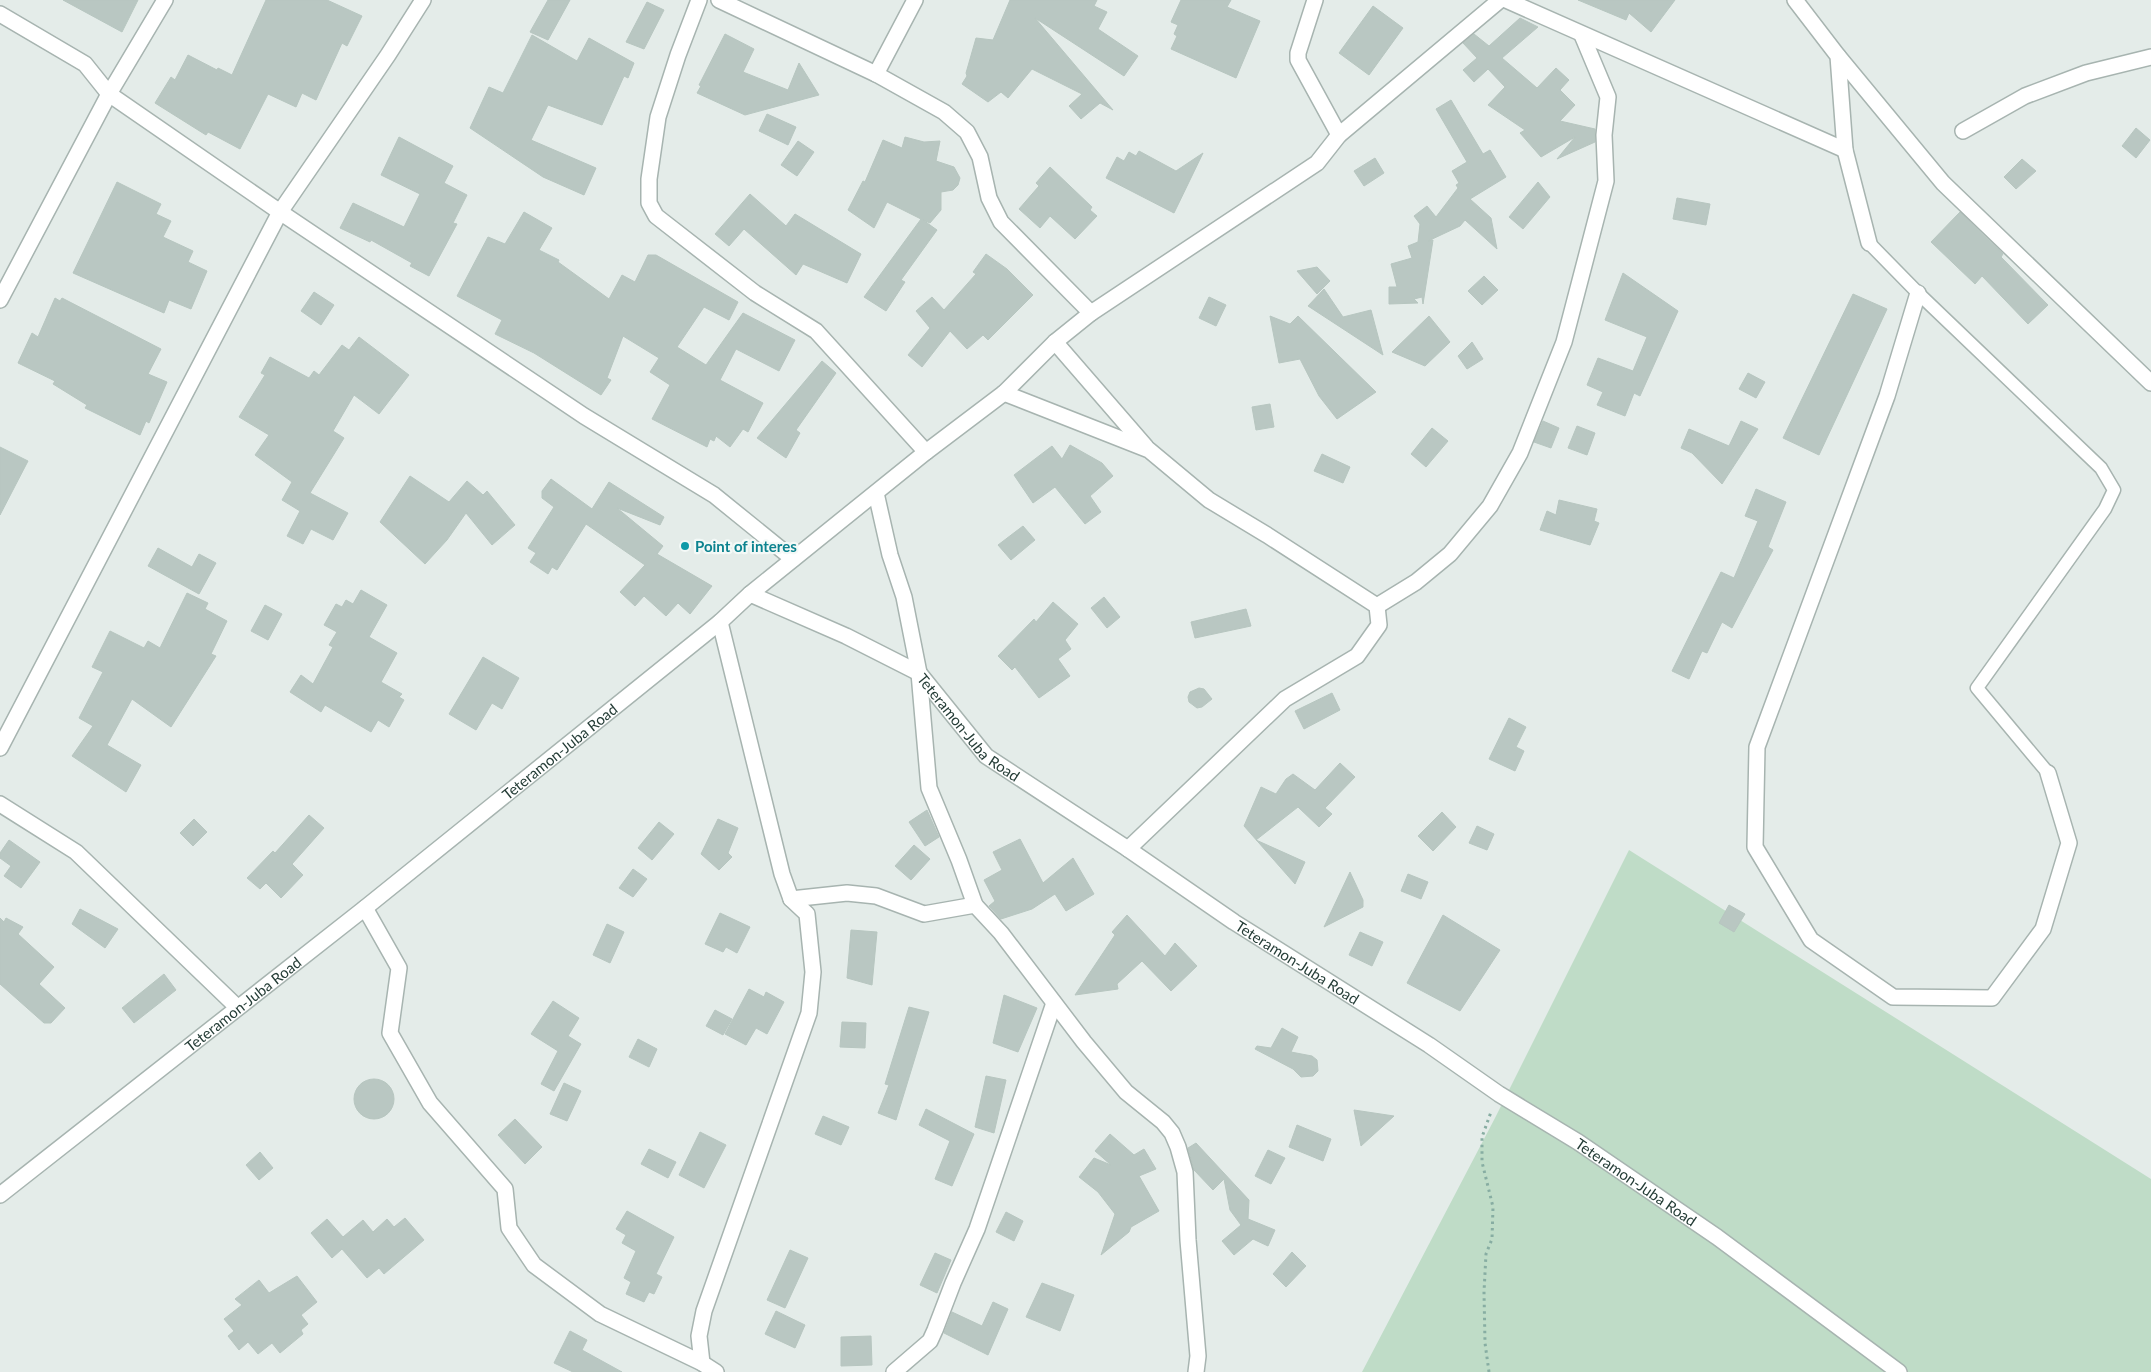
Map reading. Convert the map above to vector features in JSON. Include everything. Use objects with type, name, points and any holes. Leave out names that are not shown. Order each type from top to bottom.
[{"type":"street","points":[[0,300],[109,94],[165,0]]},
{"type":"street","points":[[0,748],[280,212],[388,55],[423,0]]},
{"type":"street","points":[[699,0],[678,55],[658,118],[649,179],[649,202],[656,216],[755,292],[816,331],[926,452]]},
{"type":"street","points":[[719,0],[876,74],[944,112],[967,132],[980,157],[989,198],[1001,222],[1091,313]]},
{"type":"street","points":[[876,74],[915,0]]},
{"type":"street","points":[[1315,0],[1298,53],[1298,60],[1340,135]]},
{"type":"street","points":[[750,594],[926,452],[1004,393],[1055,342],[1091,313],[1317,162],[1340,135],[1500,0]]},
{"type":"street","points":[[1506,0],[1845,150]]},
{"type":"street","points":[[1795,0],[1838,56],[1943,183],[2151,383]]},
{"type":"street","points":[[0,14],[85,64],[109,94],[280,212],[584,416],[714,495],[793,559]]},
{"type":"street","points":[[1377,606],[1416,582],[1450,554],[1490,506],[1520,453],[1564,342],[1606,181],[1604,135],[1608,97],[1582,35]]},
{"type":"street","points":[[1838,56],[1845,150],[1869,243]]},
{"type":"street","points":[[1962,132],[2025,96],[2086,73],[2151,57]]},
{"type":"street","points":[[1918,293],[1886,396],[1757,747],[1755,847],[1811,940],[1893,997],[1992,998],[2043,929],[2069,843],[2048,773]]},
{"type":"street","points":[[1055,342],[1149,450],[1209,500],[1268,535],[1377,606]]},
{"type":"street","points":[[1004,393],[1149,450]]},
{"type":"street","points":[[876,493],[890,555],[904,597],[919,673],[929,788],[960,860],[974,905],[1019,954],[1054,1004],[1126,1092],[1163,1122],[1172,1133],[1178,1147],[1185,1172],[1188,1240],[1198,1356],[1196,1372]]},
{"type":"street","name":"Teteramon-Juba Road","points":[[0,1195],[365,908],[720,622],[750,594],[846,636],[919,673],[986,756],[1128,848],[1234,922],[1429,1045],[1499,1094],[1578,1142],[1717,1237],[1899,1372]]},
{"type":"street","points":[[1128,848],[1285,699],[1356,656],[1379,625],[1377,606]]},
{"type":"street","points":[[702,1363],[699,1336],[704,1312],[809,1013],[813,972],[807,914],[791,899],[782,874],[720,622]]},
{"type":"street","points":[[0,804],[76,852],[237,1007]]},
{"type":"street","points":[[791,899],[846,893],[876,896],[924,914],[974,905]]},
{"type":"street","points":[[365,908],[399,968],[390,1033],[430,1104],[505,1189],[509,1228],[534,1265],[600,1314],[702,1363],[716,1372]]},
{"type":"street","points":[[894,1372],[930,1341],[935,1330],[977,1229],[1054,1004]]},
{"type":"lane","points":[[1869,243],[1918,293],[2101,468],[2114,490],[2105,509],[1977,688],[2048,773]]},
{"type":"path","points":[[1489,1372],[1485,1342],[1484,1292],[1486,1254],[1492,1239],[1493,1206],[1482,1162],[1482,1145],[1486,1124],[1499,1094]]},
{"type":"green space","points":[[1629,850],[2151,1179],[2151,1372],[1362,1372],[1495,1118]]},
{"type":"building","points":[[63,0],[138,0],[122,32]]},
{"type":"building","points":[[266,0],[327,0],[362,16],[347,46],[342,43],[316,100],[302,93],[296,107],[268,94],[240,149],[208,132],[206,135],[155,103],[171,77],[175,80],[188,55],[217,70],[218,68],[232,75]]},
{"type":"building","points":[[548,0],[570,0],[548,40],[530,32]]},
{"type":"building","points":[[1010,0],[1097,0],[1094,6],[1107,12],[1098,29],[1138,56],[1124,76],[1035,18],[1113,110],[1100,103],[1081,119],[1069,106],[1082,94],[1032,69],[1008,98],[1001,92],[988,102],[962,84],[967,76],[966,73],[976,38],[993,40]]},
{"type":"building","points":[[1181,0],[1231,0],[1227,7],[1260,21],[1236,78],[1171,49],[1177,36],[1174,34],[1178,25],[1171,22]]},
{"type":"building","points":[[1578,0],[1675,0],[1651,32],[1629,13],[1626,20]]},
{"type":"building","points":[[647,2],[664,10],[644,49],[626,42]]},
{"type":"building","points":[[1373,6],[1403,28],[1369,75],[1339,53]]},
{"type":"building","points":[[1520,18],[1538,27],[1502,58],[1537,88],[1556,68],[1569,80],[1560,90],[1575,105],[1560,121],[1595,129],[1595,142],[1557,159],[1575,137],[1541,157],[1520,133],[1525,130],[1488,105],[1505,87],[1488,69],[1474,82],[1463,70],[1477,58],[1463,43],[1474,34],[1489,46]]},
{"type":"building","points":[[725,34],[754,49],[743,72],[788,90],[799,63],[819,95],[745,115],[697,93],[701,86],[699,85]]},
{"type":"building","points":[[532,35],[577,61],[589,38],[634,63],[628,78],[624,76],[602,125],[548,105],[531,140],[596,168],[584,195],[543,177],[470,128],[489,87],[503,93]]},
{"type":"building","points":[[1451,100],[1483,154],[1490,150],[1506,177],[1470,199],[1491,218],[1497,249],[1465,220],[1460,226],[1428,241],[1433,240],[1423,304],[1422,297],[1414,299],[1418,303],[1389,304],[1389,287],[1397,287],[1391,264],[1412,258],[1408,246],[1418,242],[1420,224],[1414,216],[1427,206],[1436,217],[1458,188],[1456,185],[1459,183],[1452,171],[1467,162],[1436,109]]},
{"type":"building","points":[[767,114],[796,127],[788,145],[759,131]]},
{"type":"building","points":[[2136,128],[2150,140],[2136,158],[2122,146]]},
{"type":"building","points":[[399,137],[453,166],[444,183],[467,195],[453,223],[457,224],[429,276],[410,266],[412,263],[371,240],[370,242],[340,228],[353,203],[404,227],[420,194],[381,175]]},
{"type":"building","points":[[905,137],[924,142],[940,141],[936,161],[954,167],[960,178],[958,185],[953,190],[941,192],[941,210],[930,223],[923,220],[937,230],[901,280],[905,282],[886,311],[864,297],[921,219],[887,202],[874,228],[848,210],[863,181],[865,182],[883,140],[902,148]]},
{"type":"building","points":[[798,141],[814,152],[797,176],[781,165]]},
{"type":"building","points":[[1139,151],[1176,171],[1203,153],[1174,213],[1106,178],[1117,157],[1124,161],[1129,152],[1136,156]]},
{"type":"building","points":[[1375,158],[1384,173],[1364,186],[1354,171]]},
{"type":"building","points":[[2022,159],[2036,171],[2016,189],[2004,177]]},
{"type":"building","points":[[1050,167],[1092,207],[1090,210],[1097,216],[1075,239],[1050,216],[1040,228],[1019,209],[1039,186],[1036,183]]},
{"type":"building","points":[[117,182],[161,204],[156,214],[171,221],[163,237],[193,251],[188,262],[207,271],[191,309],[169,300],[164,313],[73,273]]},
{"type":"building","points":[[1538,182],[1550,197],[1523,229],[1509,217]]},
{"type":"building","points":[[750,194],[786,226],[795,214],[861,254],[847,283],[803,264],[796,275],[744,229],[729,246],[715,234]]},
{"type":"building","points":[[1677,198],[1710,204],[1706,225],[1673,219]]},
{"type":"building","points":[[524,212],[552,228],[539,250],[559,260],[558,262],[609,299],[622,275],[635,282],[648,255],[656,255],[738,302],[729,320],[704,307],[677,347],[706,365],[743,313],[795,340],[779,371],[736,349],[720,380],[763,403],[748,432],[743,429],[730,447],[716,436],[714,441],[710,439],[707,447],[652,419],[670,385],[650,372],[659,358],[623,336],[607,378],[611,380],[601,395],[534,353],[495,334],[502,320],[457,296],[488,237],[505,244]]},
{"type":"building","points":[[1960,212],[2003,254],[2001,257],[2048,305],[2028,324],[1982,276],[1975,284],[1931,242]]},
{"type":"building","points":[[986,254],[1007,269],[1033,295],[988,340],[983,335],[967,349],[950,331],[922,367],[908,355],[930,328],[916,311],[932,297],[944,310],[976,274],[973,272]]},
{"type":"building","points":[[1317,267],[1330,281],[1317,294],[1297,271]]},
{"type":"building","points":[[1623,273],[1678,311],[1640,396],[1634,393],[1625,416],[1597,405],[1603,392],[1587,385],[1598,358],[1633,371],[1647,337],[1605,320]]},
{"type":"building","points":[[1484,276],[1498,290],[1482,305],[1468,291]]},
{"type":"building","points":[[1324,289],[1343,317],[1371,310],[1383,355],[1308,306]]},
{"type":"building","points":[[314,292],[334,305],[321,325],[301,311]]},
{"type":"building","points":[[1853,294],[1887,309],[1819,455],[1783,438]]},
{"type":"building","points":[[1209,297],[1226,305],[1216,326],[1199,318]]},
{"type":"building","points":[[55,298],[60,301],[62,298],[161,349],[148,374],[167,382],[149,423],[146,421],[140,435],[85,408],[87,405],[53,384],[55,381],[18,363],[32,333],[38,337]]},
{"type":"building","points":[[1270,316],[1290,324],[1298,316],[1376,392],[1337,419],[1319,396],[1300,359],[1279,363]]},
{"type":"building","points":[[1429,316],[1450,342],[1425,366],[1392,352]]},
{"type":"building","points":[[359,337],[409,375],[379,414],[354,395],[333,431],[344,438],[310,493],[348,513],[333,540],[311,529],[303,544],[287,536],[300,511],[282,500],[292,482],[255,455],[269,435],[239,417],[265,375],[261,373],[270,357],[309,378],[314,371],[319,375],[342,345],[349,350]]},
{"type":"building","points":[[1472,342],[1483,359],[1467,369],[1458,356]]},
{"type":"building","points":[[822,361],[836,373],[796,430],[800,433],[786,458],[757,438]]},
{"type":"building","points":[[1748,373],[1765,382],[1756,398],[1739,389]]},
{"type":"building","points":[[1270,404],[1274,427],[1256,430],[1252,407]]},
{"type":"building","points":[[1543,421],[1559,428],[1551,448],[1534,442]]},
{"type":"building","points":[[1741,421],[1758,429],[1722,484],[1692,453],[1681,448],[1689,429],[1729,446]]},
{"type":"building","points":[[1577,426],[1595,433],[1587,455],[1568,448]]},
{"type":"building","points":[[1432,428],[1448,441],[1426,467],[1411,454]]},
{"type":"building","points":[[1070,445],[1102,463],[1113,476],[1090,496],[1101,512],[1085,524],[1055,487],[1033,503],[1014,475],[1052,446],[1062,459]]},
{"type":"building","points":[[0,447],[28,461],[0,515]]},
{"type":"building","points":[[1322,454],[1350,467],[1343,483],[1314,471]]},
{"type":"building","points":[[410,476],[449,502],[467,481],[483,495],[487,491],[515,525],[492,545],[466,513],[447,540],[425,564],[380,522]]},
{"type":"building","points":[[551,479],[592,509],[609,482],[664,517],[660,525],[617,508],[663,546],[657,554],[712,586],[690,614],[678,603],[666,616],[644,596],[635,606],[620,592],[645,565],[586,524],[557,570],[552,567],[548,574],[530,562],[536,553],[528,548],[554,507],[542,498],[542,491]]},
{"type":"building","points":[[1756,489],[1786,502],[1768,547],[1773,550],[1732,628],[1722,622],[1707,653],[1702,651],[1689,679],[1672,671],[1721,572],[1734,578],[1758,521],[1745,516]]},
{"type":"building","points":[[1559,500],[1597,509],[1594,521],[1599,523],[1590,545],[1540,530],[1547,511],[1556,515]]},
{"type":"building","points":[[1023,526],[1035,540],[1011,560],[998,545]]},
{"type":"building","points":[[158,548],[192,567],[199,554],[216,563],[199,594],[148,566]]},
{"type":"building","points":[[361,590],[387,605],[369,637],[397,653],[381,682],[402,694],[399,697],[404,700],[389,727],[378,720],[371,732],[325,705],[321,712],[290,692],[301,675],[313,684],[333,647],[329,645],[337,632],[324,625],[336,604],[342,607],[346,600],[353,604]]},
{"type":"building","points":[[187,593],[208,603],[205,609],[227,621],[211,654],[216,656],[171,727],[132,699],[107,745],[141,765],[126,792],[72,756],[93,726],[79,718],[103,672],[92,667],[110,631],[144,648],[148,641],[160,648]]},
{"type":"building","points":[[1104,597],[1120,617],[1107,628],[1091,608]]},
{"type":"building","points":[[1053,602],[1078,624],[1065,640],[1071,649],[1058,659],[1070,676],[1039,698],[1015,667],[1012,670],[998,656],[1034,619],[1036,622]]},
{"type":"building","points":[[265,605],[282,614],[268,640],[251,631]]},
{"type":"building","points":[[1246,609],[1251,626],[1195,638],[1191,622]]},
{"type":"building","points":[[483,657],[519,678],[502,709],[492,703],[476,730],[449,714]]},
{"type":"building","points":[[1199,688],[1204,689],[1212,699],[1202,707],[1197,708],[1189,702],[1188,697],[1190,692]]},
{"type":"building","points":[[1332,693],[1340,710],[1304,729],[1295,711]]},
{"type":"building","points":[[1509,718],[1526,727],[1516,747],[1524,751],[1515,771],[1489,759]]},
{"type":"building","points":[[1340,763],[1355,777],[1325,808],[1332,814],[1319,827],[1298,807],[1256,840],[1244,826],[1261,787],[1276,794],[1286,779],[1293,774],[1315,790]]},
{"type":"building","points":[[927,810],[939,837],[925,846],[909,822]]},
{"type":"building","points":[[1442,812],[1456,827],[1433,851],[1418,836]]},
{"type":"building","points":[[309,815],[324,828],[292,864],[303,875],[281,898],[266,883],[260,889],[247,878],[273,851],[275,853]]},
{"type":"building","points":[[194,819],[207,832],[193,846],[180,833]]},
{"type":"building","points":[[718,819],[738,828],[728,853],[732,857],[719,870],[701,854]]},
{"type":"building","points":[[659,822],[674,834],[652,860],[638,848]]},
{"type":"building","points":[[1477,826],[1494,834],[1487,850],[1469,843]]},
{"type":"building","points":[[1020,839],[1043,883],[1073,858],[1094,894],[1066,911],[1055,894],[1032,909],[1001,919],[989,906],[995,901],[984,880],[1002,870],[993,852]]},
{"type":"building","points":[[9,840],[40,862],[21,888],[4,876],[11,866],[0,858],[0,853]]},
{"type":"building","points":[[1257,840],[1305,862],[1295,884]]},
{"type":"building","points":[[914,845],[930,859],[911,880],[895,866]]},
{"type":"building","points":[[633,869],[647,879],[633,897],[619,888]]},
{"type":"building","points":[[1350,872],[1363,900],[1363,907],[1324,927]]},
{"type":"building","points":[[1408,874],[1428,882],[1421,899],[1401,891]]},
{"type":"building","points":[[1729,905],[1745,914],[1734,932],[1719,923]]},
{"type":"building","points":[[80,909],[118,929],[105,948],[72,924]]},
{"type":"building","points":[[720,913],[750,927],[737,953],[726,947],[723,952],[705,944]]},
{"type":"building","points":[[1127,915],[1165,956],[1175,943],[1197,966],[1171,991],[1142,961],[1117,984],[1118,989],[1075,995],[1115,935],[1112,932]]},
{"type":"building","points":[[1443,915],[1500,950],[1460,1011],[1407,983]]},
{"type":"building","points":[[0,918],[4,922],[6,918],[23,927],[18,934],[54,967],[39,984],[65,1008],[51,1023],[44,1023],[0,984]]},
{"type":"building","points":[[607,924],[624,932],[610,963],[593,955]]},
{"type":"building","points":[[851,930],[877,932],[872,985],[847,978]]},
{"type":"building","points":[[1360,932],[1383,942],[1372,966],[1349,955]]},
{"type":"building","points":[[164,974],[176,990],[134,1023],[122,1008]]},
{"type":"building","points":[[749,989],[764,997],[766,992],[784,1002],[767,1034],[756,1028],[746,1045],[725,1034]]},
{"type":"building","points":[[1004,995],[1037,1008],[1018,1052],[993,1043]]},
{"type":"building","points":[[553,1001],[579,1018],[568,1036],[581,1044],[554,1091],[541,1084],[558,1051],[531,1034]]},
{"type":"building","points":[[909,1007],[929,1012],[896,1120],[878,1113],[889,1085],[885,1084]]},
{"type":"building","points":[[715,1010],[732,1019],[723,1035],[706,1026]]},
{"type":"building","points":[[842,1022],[866,1023],[865,1048],[840,1047]]},
{"type":"building","points":[[1282,1028],[1298,1037],[1291,1052],[1312,1056],[1317,1060],[1318,1071],[1313,1076],[1301,1077],[1293,1069],[1255,1049],[1257,1046],[1271,1048]]},
{"type":"building","points":[[638,1039],[657,1049],[649,1067],[629,1057]]},
{"type":"building","points":[[986,1076],[1006,1080],[994,1133],[975,1127]]},
{"type":"building","points":[[378,1079],[385,1082],[391,1088],[394,1099],[393,1107],[385,1116],[378,1119],[370,1119],[363,1116],[355,1107],[354,1095],[357,1088],[366,1080]]},
{"type":"building","points":[[564,1083],[581,1091],[567,1121],[550,1114]]},
{"type":"building","points":[[926,1109],[974,1134],[952,1186],[935,1179],[950,1141],[919,1125]]},
{"type":"building","points":[[1354,1110],[1394,1116],[1361,1146]]},
{"type":"building","points":[[823,1116],[849,1127],[841,1145],[815,1134]]},
{"type":"building","points":[[515,1119],[542,1147],[525,1164],[498,1135]]},
{"type":"building","points":[[1297,1125],[1331,1139],[1323,1161],[1289,1147]]},
{"type":"building","points":[[700,1132],[726,1145],[704,1188],[679,1175]]},
{"type":"building","points":[[1110,1134],[1134,1155],[1144,1149],[1156,1169],[1139,1176],[1159,1211],[1131,1227],[1129,1232],[1101,1255],[1115,1214],[1098,1192],[1079,1177],[1094,1158],[1111,1165],[1095,1151]]},
{"type":"building","points":[[1196,1143],[1249,1200],[1248,1219],[1275,1230],[1268,1246],[1253,1239],[1234,1255],[1222,1241],[1241,1225],[1230,1210],[1224,1179],[1213,1190],[1194,1170],[1188,1148]]},
{"type":"building","points":[[649,1149],[676,1162],[668,1178],[641,1164]]},
{"type":"building","points":[[1268,1150],[1285,1158],[1271,1184],[1255,1176]]},
{"type":"building","points":[[260,1152],[273,1168],[259,1180],[246,1165]]},
{"type":"building","points":[[627,1211],[674,1237],[656,1274],[662,1277],[654,1294],[649,1292],[644,1302],[626,1294],[631,1282],[624,1278],[636,1251],[622,1243],[626,1235],[616,1229]]},
{"type":"building","points":[[1006,1212],[1023,1221],[1014,1241],[996,1232]]},
{"type":"building","points":[[405,1218],[424,1240],[384,1274],[379,1268],[367,1278],[342,1249],[332,1258],[311,1233],[327,1219],[343,1237],[363,1220],[373,1232],[387,1219],[394,1227]]},
{"type":"building","points":[[790,1250],[808,1258],[785,1308],[767,1300]]},
{"type":"building","points":[[1292,1252],[1306,1266],[1286,1287],[1273,1274]]},
{"type":"building","points":[[935,1253],[951,1260],[937,1293],[920,1285]]},
{"type":"building","points":[[297,1276],[317,1302],[301,1315],[308,1324],[301,1330],[303,1334],[280,1353],[272,1343],[258,1354],[248,1342],[239,1350],[228,1336],[234,1331],[224,1319],[242,1305],[235,1299],[259,1280],[269,1293]]},
{"type":"building","points":[[1042,1283],[1074,1295],[1060,1331],[1026,1317]]},
{"type":"building","points":[[993,1302],[1008,1309],[988,1355],[944,1333],[952,1312],[982,1326]]},
{"type":"building","points":[[776,1311],[805,1325],[795,1348],[765,1334]]},
{"type":"building","points":[[570,1331],[587,1340],[582,1350],[622,1372],[573,1372],[554,1363]]},
{"type":"building","points":[[871,1336],[872,1365],[841,1366],[841,1337]]},
{"type":"place","name":"Point of interes","points":[[685,546]]}]
